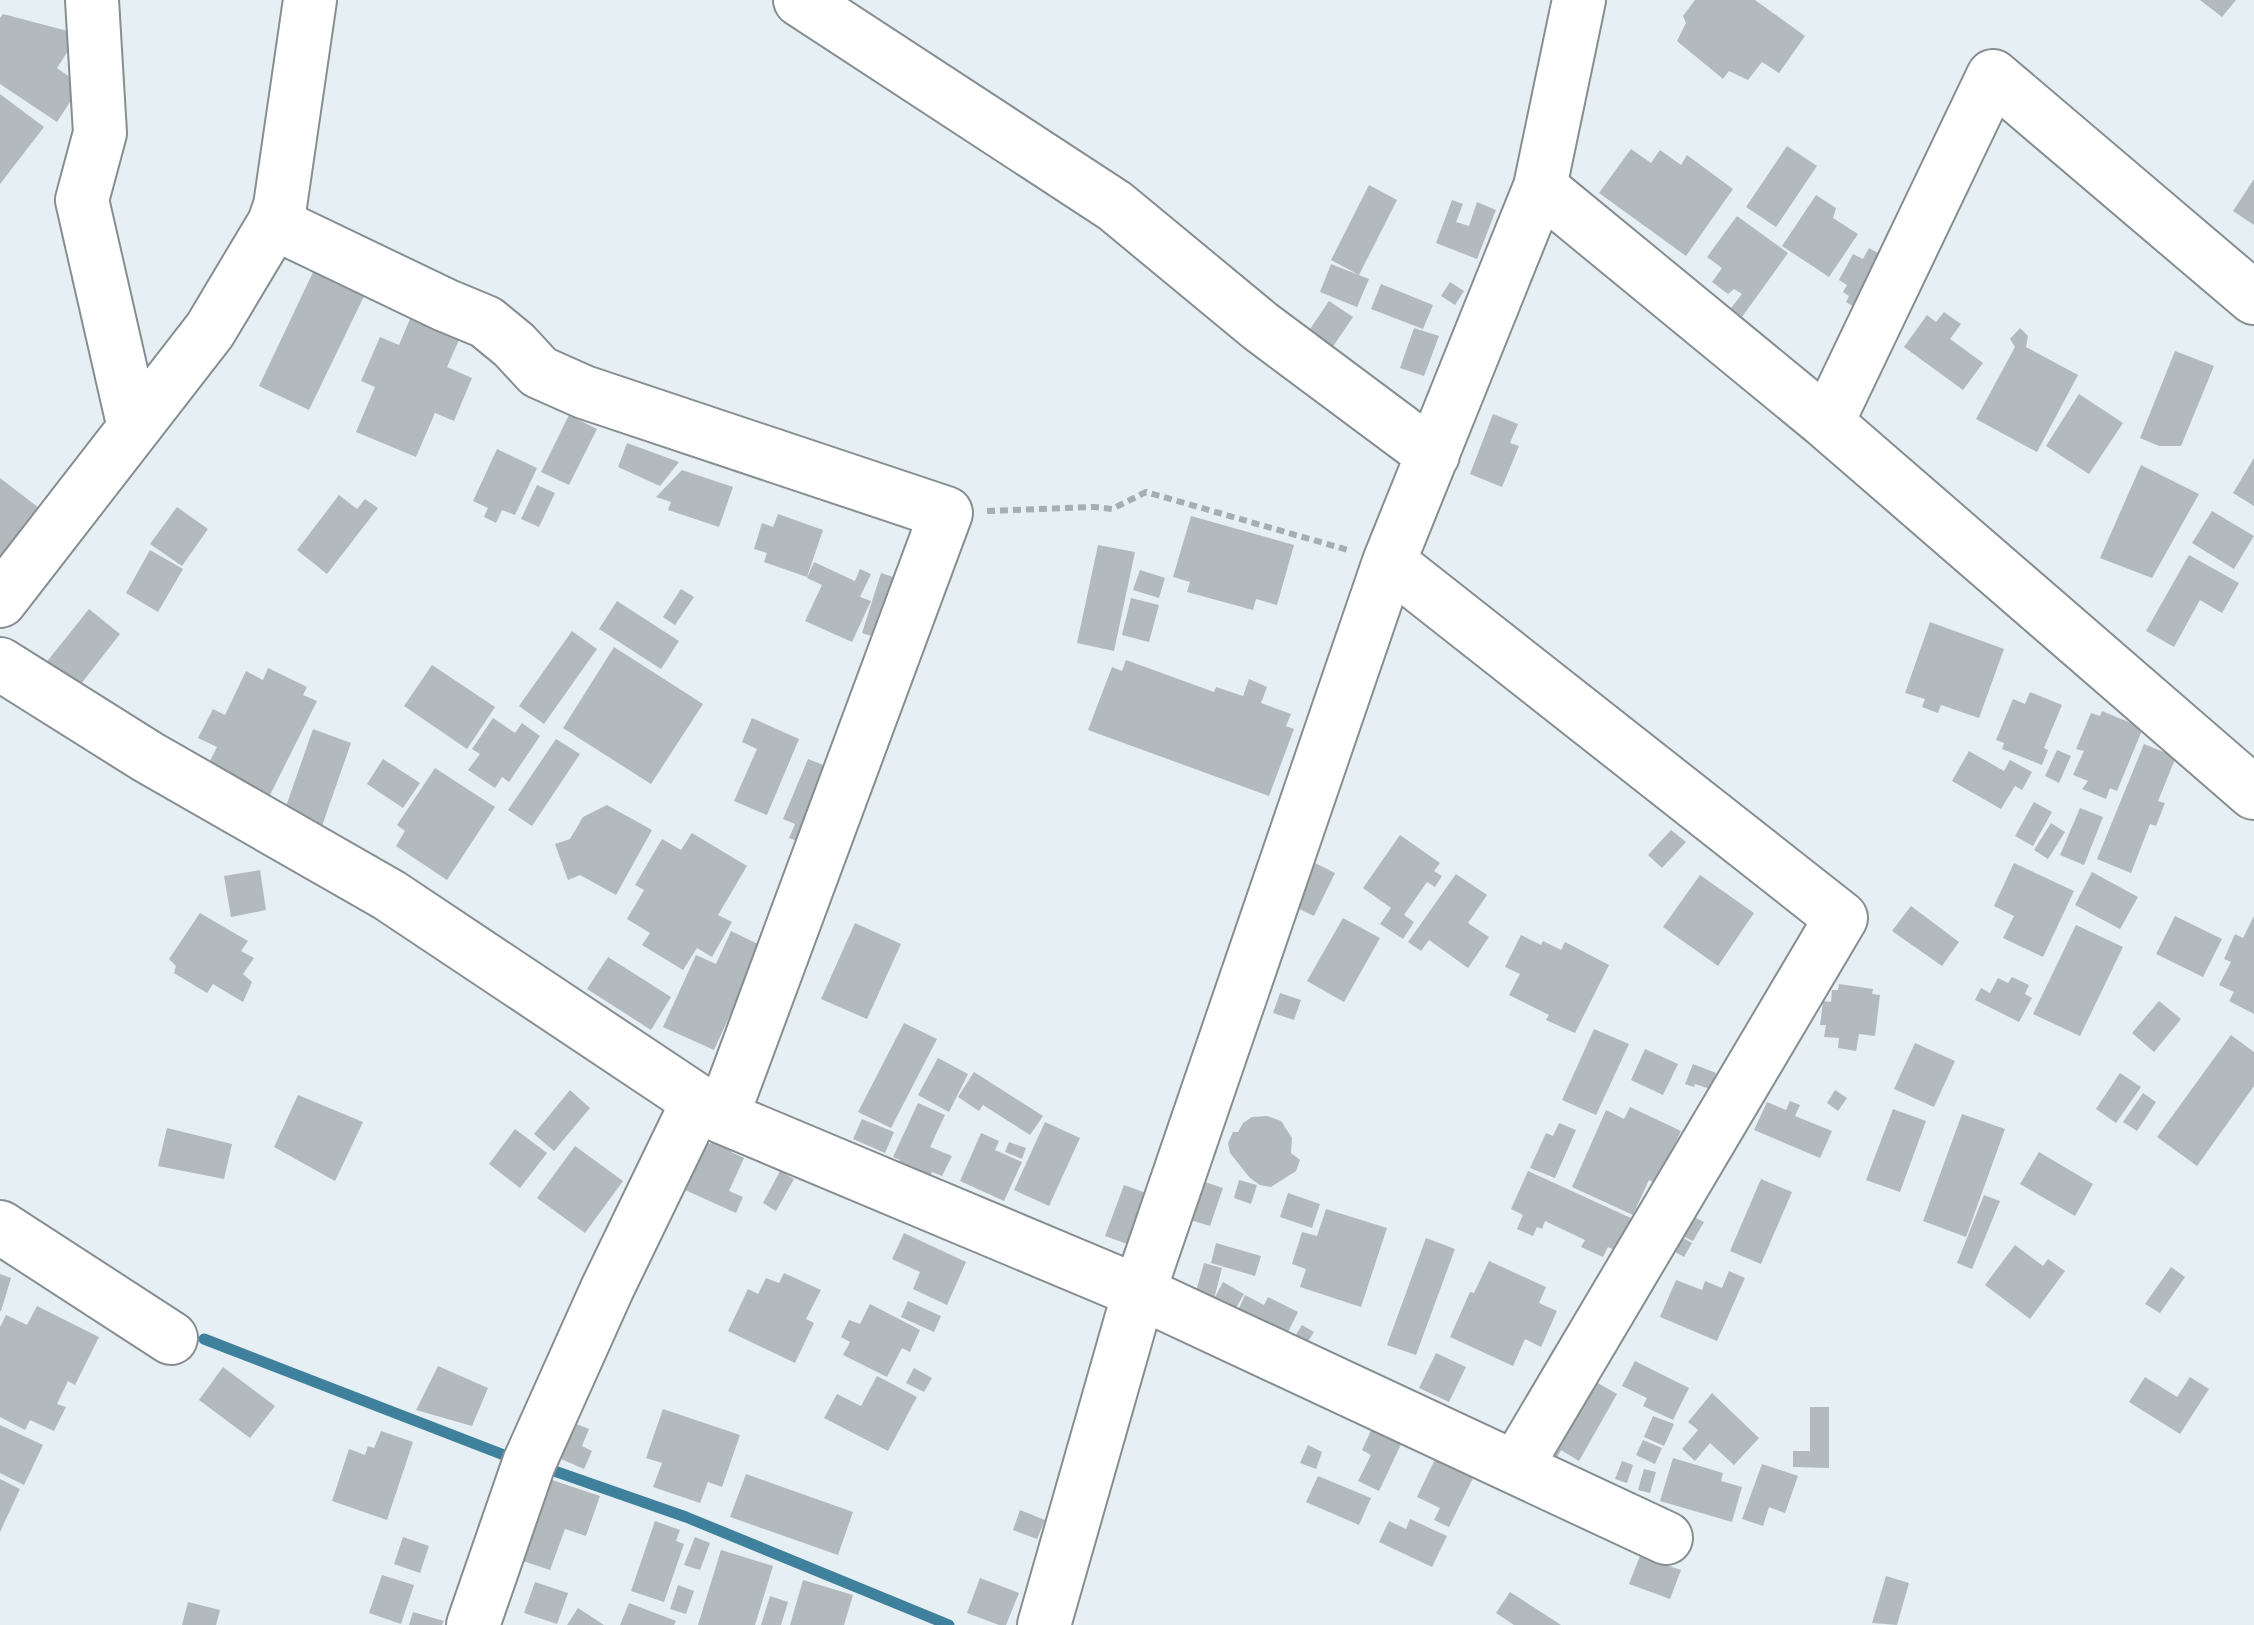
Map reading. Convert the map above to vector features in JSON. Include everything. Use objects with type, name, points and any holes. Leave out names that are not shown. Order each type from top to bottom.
[{"type":"street","points":[[92,0],[100,133],[82,200],[134,428]]},
{"type":"street","points":[[0,601],[210,330],[274,223],[280,206],[310,0]]},
{"type":"street","points":[[800,0],[1115,206],[1260,326],[1433,455]]},
{"type":"street","points":[[1044,1625],[1139,1292],[1390,562],[1540,187],[1579,0]]},
{"type":"street","points":[[1827,423],[1993,76],[2254,298]]},
{"type":"street","points":[[1540,187],[1827,423],[2254,793]]},
{"type":"street","points":[[274,223],[486,322],[539,372],[584,392],[946,513],[709,1110],[607,1289],[529,1464],[473,1625]]},
{"type":"street","points":[[1390,562],[1841,918],[1516,1467]]},
{"type":"street","points":[[0,664],[148,756],[389,896],[709,1110],[1139,1292],[1666,1538]]},
{"type":"street","points":[[0,1227],[171,1338]]},
{"type":"path","points":[[946,513],[1112,509],[1146,492],[1390,562]]},
{"type":"building","points":[[1695,0],[1755,0],[1805,36],[1779,73],[1762,62],[1748,80],[1729,71],[1723,79],[1677,41],[1686,23],[1683,16]]},
{"type":"building","points":[[2200,0],[2236,0],[2222,17]]},
{"type":"building","points":[[3,14],[79,34],[57,68],[81,85],[57,122],[0,84]]},
{"type":"building","points":[[0,94],[44,127],[0,184]]},
{"type":"building","points":[[1787,146],[1817,166],[1776,227],[1746,207]]},
{"type":"building","points":[[1631,149],[1651,163],[1660,150],[1681,165],[1687,155],[1733,189],[1686,256],[1599,193]]},
{"type":"building","points":[[2254,179],[2254,225],[2233,211]]},
{"type":"building","points":[[1369,185],[1397,200],[1359,275],[1331,260]]},
{"type":"building","points":[[1816,195],[1836,208],[1833,218],[1858,234],[1829,277],[1782,246]]},
{"type":"building","points":[[1452,200],[1463,204],[1456,222],[1469,226],[1477,202],[1496,210],[1477,259],[1436,243]]},
{"type":"building","points":[[1737,216],[1788,253],[1742,317],[1731,308],[1742,294],[1734,289],[1728,294],[1712,282],[1722,268],[1707,257]]},
{"type":"building","points":[[1869,248],[1894,262],[1856,308],[1846,302],[1849,296],[1843,292],[1847,285],[1839,280],[1853,254],[1863,259]]},
{"type":"building","points":[[1331,264],[1369,279],[1357,307],[1320,292]]},
{"type":"building","points":[[315,268],[366,292],[309,410],[259,386]]},
{"type":"building","points":[[1450,282],[1464,291],[1455,305],[1441,296]]},
{"type":"building","points":[[1381,284],[1433,305],[1423,329],[1371,309]]},
{"type":"building","points":[[1329,301],[1353,317],[1332,348],[1308,332]]},
{"type":"building","points":[[1944,312],[1961,324],[1950,339],[1983,363],[1963,390],[1904,347],[1927,315],[1936,322]]},
{"type":"building","points":[[410,319],[459,340],[447,367],[472,378],[454,421],[435,413],[416,457],[356,432],[375,387],[361,381],[380,337],[399,345]]},
{"type":"building","points":[[1414,328],[1439,336],[1424,376],[1400,368]]},
{"type":"building","points":[[2020,328],[2028,336],[2026,347],[2078,375],[2037,452],[1976,419],[2015,347],[2010,339]]},
{"type":"building","points":[[2175,351],[2214,366],[2181,446],[2159,446],[2140,438]]},
{"type":"building","points":[[2079,394],[2123,423],[2089,474],[2046,446]]},
{"type":"building","points":[[1493,414],[1518,424],[1510,443],[1519,446],[1502,487],[1470,474]]},
{"type":"building","points":[[569,415],[597,429],[569,485],[541,472]]},
{"type":"building","points":[[627,443],[679,462],[660,486],[618,467]]},
{"type":"building","points":[[497,449],[537,468],[515,515],[502,510],[496,523],[484,517],[488,508],[473,501]]},
{"type":"building","points":[[2254,458],[2254,506],[2233,493]]},
{"type":"building","points":[[2141,465],[2199,494],[2152,578],[2100,558]]},
{"type":"building","points":[[682,470],[733,487],[719,527],[668,510],[671,502],[656,497]]},
{"type":"building","points":[[0,478],[56,521],[0,569]]},
{"type":"building","points":[[537,485],[555,493],[539,527],[521,519]]},
{"type":"building","points":[[339,495],[357,509],[365,499],[378,508],[327,574],[297,550]]},
{"type":"building","points":[[177,507],[208,529],[182,566],[150,544]]},
{"type":"building","points":[[2212,511],[2254,536],[2234,569],[2192,543]]},
{"type":"building","points":[[778,514],[823,530],[807,577],[764,562],[767,553],[754,549],[762,523],[773,527]]},
{"type":"building","points":[[1191,516],[1294,545],[1277,605],[1256,599],[1253,610],[1187,592],[1190,582],[1173,577]]},
{"type":"building","points":[[1098,545],[1135,552],[1114,651],[1077,643]]},
{"type":"building","points":[[150,550],[183,569],[158,612],[126,593]]},
{"type":"building","points":[[2189,555],[2239,583],[2222,613],[2200,600],[2174,647],[2146,631]]},
{"type":"building","points":[[814,562],[855,581],[860,569],[871,574],[860,597],[871,601],[852,642],[805,621],[822,585],[807,578]]},
{"type":"building","points":[[1140,570],[1165,578],[1159,598],[1133,590]]},
{"type":"building","points":[[881,573],[906,581],[887,641],[862,633]]},
{"type":"building","points":[[681,589],[694,597],[675,625],[663,617]]},
{"type":"building","points":[[1131,598],[1159,605],[1149,642],[1122,635]]},
{"type":"building","points":[[617,601],[679,641],[661,669],[599,629]]},
{"type":"building","points":[[89,609],[120,634],[77,689],[45,664]]},
{"type":"building","points":[[1930,622],[2004,649],[1979,718],[1941,705],[1938,713],[1922,707],[1925,699],[1905,693]]},
{"type":"building","points":[[572,631],[597,649],[544,724],[519,706]]},
{"type":"building","points":[[614,647],[703,704],[651,784],[563,728]]},
{"type":"building","points":[[1126,660],[1214,692],[1216,687],[1243,696],[1249,679],[1267,687],[1261,703],[1291,714],[1286,726],[1294,729],[1269,796],[1088,730],[1112,667],[1122,671]]},
{"type":"building","points":[[432,665],[495,707],[467,749],[404,706]]},
{"type":"building","points":[[268,668],[307,687],[303,695],[317,701],[262,811],[253,806],[260,791],[208,765],[217,747],[198,738],[213,709],[225,715],[246,671],[263,680]]},
{"type":"building","points":[[2030,692],[2062,705],[2044,748],[2048,750],[2042,765],[2002,749],[2004,743],[1996,740],[2013,699],[2025,704]]},
{"type":"building","points":[[2102,711],[2143,728],[2117,791],[2110,788],[2106,799],[2082,789],[2088,781],[2073,775],[2084,751],[2076,749],[2091,713],[2100,716]]},
{"type":"building","points":[[493,718],[515,733],[522,723],[540,736],[509,782],[502,777],[495,788],[468,770],[480,754],[472,749]]},
{"type":"building","points":[[752,718],[799,739],[767,815],[734,801],[757,749],[742,742]]},
{"type":"building","points":[[313,729],[351,743],[322,826],[284,812]]},
{"type":"building","points":[[556,739],[580,754],[532,826],[508,810]]},
{"type":"building","points":[[2144,744],[2176,757],[2158,801],[2165,803],[2156,826],[2150,824],[2131,873],[2097,859]]},
{"type":"building","points":[[2057,750],[2071,756],[2059,783],[2045,776]]},
{"type":"building","points":[[1969,751],[2004,771],[2010,760],[2032,772],[2022,790],[2015,786],[2001,809],[1952,781]]},
{"type":"building","points":[[383,759],[420,783],[403,808],[367,784]]},
{"type":"building","points":[[808,759],[841,772],[811,846],[789,838],[795,824],[783,819]]},
{"type":"building","points":[[435,768],[495,807],[447,880],[396,846],[405,831],[397,825]]},
{"type":"building","points":[[2034,802],[2052,812],[2033,846],[2015,836]]},
{"type":"building","points":[[607,805],[652,830],[616,895],[580,875],[568,880],[555,844],[570,839],[583,817]]},
{"type":"building","points":[[2080,808],[2103,817],[2084,865],[2060,855]]},
{"type":"building","points":[[2051,823],[2065,832],[2048,859],[2034,850]]},
{"type":"building","points":[[1671,830],[1686,842],[1662,868],[1648,855]]},
{"type":"building","points":[[692,833],[747,866],[718,915],[732,922],[712,957],[697,948],[683,970],[642,945],[650,933],[627,919],[644,890],[635,885],[662,839],[681,850]]},
{"type":"building","points":[[1400,835],[1440,863],[1434,871],[1442,876],[1435,887],[1427,882],[1404,915],[1414,922],[1403,939],[1380,924],[1391,908],[1363,888]]},
{"type":"building","points":[[1315,863],[1335,873],[1314,916],[1295,907]]},
{"type":"building","points":[[2014,863],[2074,891],[2043,957],[2003,938],[2014,916],[1994,906]]},
{"type":"building","points":[[260,870],[266,910],[231,917],[224,876]]},
{"type":"building","points":[[2092,872],[2138,897],[2120,929],[2075,905]]},
{"type":"building","points":[[1456,874],[1487,895],[1468,923],[1489,937],[1468,968],[1429,940],[1421,951],[1408,942]]},
{"type":"building","points":[[1700,875],[1754,913],[1718,966],[1663,927]]},
{"type":"building","points":[[1911,906],[1959,942],[1942,966],[1892,931]]},
{"type":"building","points":[[200,913],[248,941],[241,951],[254,958],[243,974],[252,982],[243,1002],[213,984],[207,993],[174,973],[176,966],[169,959]]},
{"type":"building","points":[[2175,916],[2222,939],[2203,977],[2156,954]]},
{"type":"building","points":[[2254,916],[2254,1014],[2229,1001],[2234,992],[2219,985],[2231,962],[2224,959],[2235,934],[2243,938]]},
{"type":"building","points":[[1343,918],[1380,938],[1344,1002],[1307,981]]},
{"type":"building","points":[[855,923],[901,944],[867,1019],[821,999]]},
{"type":"building","points":[[2076,925],[2123,947],[2080,1036],[2033,1014]]},
{"type":"building","points":[[731,931],[770,950],[739,1020],[730,1015],[714,1050],[663,1027],[696,955],[716,964]]},
{"type":"building","points":[[1521,935],[1561,950],[1565,942],[1609,965],[1575,1033],[1546,1020],[1549,1015],[1509,995],[1520,974],[1505,967]]},
{"type":"building","points":[[608,957],[671,997],[651,1030],[587,989]]},
{"type":"building","points":[[2012,977],[2029,985],[2025,994],[2032,998],[2019,1022],[1975,1000],[1981,988],[1990,993],[1998,978],[2008,983]]},
{"type":"building","points":[[1839,984],[1873,989],[1872,994],[1880,995],[1875,1036],[1859,1034],[1856,1051],[1838,1048],[1839,1038],[1824,1037],[1826,1025],[1820,1025],[1823,1001],[1831,1002],[1832,990],[1838,990]]},
{"type":"building","points":[[1280,993],[1301,1000],[1294,1020],[1273,1013]]},
{"type":"building","points":[[2159,1001],[2181,1019],[2154,1052],[2132,1033]]},
{"type":"building","points":[[904,1023],[937,1039],[891,1128],[858,1112]]},
{"type":"building","points":[[1594,1029],[1629,1044],[1596,1115],[1562,1100]]},
{"type":"building","points":[[2231,1035],[2254,1052],[2254,1086],[2197,1166],[2157,1137]]},
{"type":"building","points":[[1915,1043],[1955,1061],[1934,1107],[1894,1089]]},
{"type":"building","points":[[1645,1049],[1678,1064],[1663,1095],[1631,1080]]},
{"type":"building","points":[[938,1058],[968,1074],[949,1112],[918,1095]]},
{"type":"building","points":[[1693,1064],[1716,1073],[1710,1089],[1685,1084]]},
{"type":"building","points":[[974,1072],[1043,1116],[1030,1135],[983,1105],[979,1111],[958,1097]]},
{"type":"building","points":[[2120,1073],[2141,1087],[2116,1123],[2096,1109]]},
{"type":"building","points":[[570,1090],[590,1108],[554,1151],[534,1134]]},
{"type":"building","points":[[1835,1090],[1847,1098],[1838,1111],[1827,1103]]},
{"type":"building","points":[[2143,1093],[2156,1102],[2137,1131],[2123,1122]]},
{"type":"building","points":[[298,1095],[363,1122],[335,1181],[274,1147]]},
{"type":"building","points":[[1790,1101],[1800,1105],[1795,1116],[1832,1131],[1820,1158],[1754,1130],[1767,1102],[1786,1110]]},
{"type":"building","points":[[918,1103],[945,1115],[930,1147],[952,1156],[942,1176],[932,1172],[928,1181],[897,1167],[900,1160],[893,1157]]},
{"type":"building","points":[[1630,1107],[1681,1131],[1656,1183],[1649,1180],[1633,1215],[1572,1187],[1606,1110],[1624,1119]]},
{"type":"building","points":[[1893,1109],[1926,1121],[1900,1192],[1866,1180]]},
{"type":"building","points":[[1962,1114],[2005,1129],[1966,1237],[1923,1221]]},
{"type":"building","points":[[1267,1116],[1281,1121],[1292,1138],[1291,1153],[1300,1160],[1296,1171],[1271,1187],[1250,1178],[1230,1153],[1228,1143],[1243,1123],[1252,1117]]},
{"type":"building","points":[[862,1119],[894,1132],[885,1153],[853,1139]]},
{"type":"building","points":[[1045,1122],[1080,1138],[1049,1206],[1014,1190]]},
{"type":"building","points":[[1559,1123],[1576,1130],[1555,1178],[1530,1168],[1546,1133],[1553,1136]]},
{"type":"building","points":[[167,1128],[232,1144],[224,1179],[158,1166]]},
{"type":"building","points":[[515,1129],[547,1153],[520,1188],[489,1164]]},
{"type":"building","points":[[981,1133],[999,1141],[995,1150],[1022,1162],[1004,1201],[960,1181]]},
{"type":"building","points":[[696,1137],[710,1144],[713,1138],[734,1147],[731,1152],[744,1158],[729,1191],[743,1197],[736,1213],[674,1185]]},
{"type":"building","points":[[1009,1142],[1026,1148],[1022,1159],[1005,1152]]},
{"type":"building","points":[[575,1146],[623,1181],[585,1233],[537,1198]]},
{"type":"building","points":[[2039,1152],[2093,1184],[2075,1216],[2020,1184]]},
{"type":"building","points":[[780,1171],[794,1179],[776,1211],[763,1203]]},
{"type":"building","points":[[1528,1171],[1633,1219],[1623,1254],[1608,1247],[1603,1257],[1581,1247],[1585,1240],[1545,1221],[1533,1236],[1517,1229],[1523,1215],[1511,1209]]},
{"type":"building","points":[[1761,1179],[1792,1192],[1761,1264],[1730,1251]]},
{"type":"building","points":[[1199,1180],[1223,1188],[1210,1226],[1187,1219]]},
{"type":"building","points":[[1239,1180],[1257,1185],[1251,1204],[1234,1198]]},
{"type":"building","points":[[1124,1185],[1146,1193],[1127,1244],[1105,1236]]},
{"type":"building","points":[[1288,1193],[1320,1204],[1312,1228],[1280,1217]]},
{"type":"building","points":[[1984,1195],[2000,1201],[1972,1269],[1957,1263]]},
{"type":"building","points":[[1326,1209],[1387,1228],[1361,1307],[1300,1287],[1306,1269],[1292,1264],[1302,1232],[1317,1236]]},
{"type":"building","points":[[1686,1213],[1704,1222],[1693,1241],[1676,1233]]},
{"type":"building","points":[[904,1233],[966,1262],[947,1305],[913,1289],[920,1272],[892,1259]]},
{"type":"building","points":[[1676,1234],[1692,1243],[1684,1257],[1668,1248]]},
{"type":"building","points":[[1426,1238],[1455,1249],[1416,1355],[1387,1345]]},
{"type":"building","points":[[1216,1243],[1261,1256],[1255,1276],[1211,1263]]},
{"type":"building","points":[[2015,1245],[2043,1266],[2048,1259],[2065,1271],[2030,1319],[1985,1285]]},
{"type":"building","points":[[1489,1261],[1546,1287],[1539,1303],[1557,1311],[1541,1347],[1525,1339],[1513,1366],[1450,1337]]},
{"type":"building","points":[[1204,1263],[1222,1268],[1214,1299],[1195,1295]]},
{"type":"building","points":[[2171,1267],[2185,1277],[2160,1313],[2145,1304]]},
{"type":"building","points":[[1729,1271],[1745,1278],[1717,1341],[1660,1317],[1676,1280],[1702,1290],[1705,1281],[1722,1288]]},
{"type":"building","points":[[784,1273],[821,1290],[806,1319],[814,1323],[795,1363],[728,1331],[748,1289],[758,1294],[766,1278],[779,1283]]},
{"type":"building","points":[[0,1274],[11,1278],[1,1311],[0,1311]]},
{"type":"building","points":[[1223,1282],[1244,1294],[1236,1308],[1215,1297]]},
{"type":"building","points":[[1245,1295],[1264,1305],[1268,1297],[1298,1312],[1284,1340],[1236,1315]]},
{"type":"building","points":[[908,1301],[941,1316],[934,1332],[901,1317]]},
{"type":"building","points":[[870,1304],[920,1330],[910,1352],[902,1348],[887,1377],[843,1355],[850,1342],[841,1337],[849,1320],[860,1324]]},
{"type":"building","points":[[37,1306],[99,1337],[75,1385],[68,1381],[57,1404],[66,1407],[54,1431],[30,1420],[25,1430],[0,1417],[0,1327],[6,1315],[27,1325]]},
{"type":"building","points":[[1302,1325],[1314,1332],[1304,1348],[1292,1341]]},
{"type":"building","points":[[1436,1353],[1466,1367],[1449,1402],[1419,1388]]},
{"type":"building","points":[[1635,1361],[1689,1388],[1673,1420],[1643,1406],[1647,1398],[1622,1386]]},
{"type":"building","points":[[438,1366],[488,1388],[472,1426],[416,1410]]},
{"type":"building","points":[[223,1367],[275,1406],[250,1438],[199,1400]]},
{"type":"building","points":[[914,1368],[932,1378],[924,1392],[906,1383]]},
{"type":"building","points":[[1582,1374],[1617,1394],[1579,1461],[1561,1450],[1553,1466],[1535,1456]]},
{"type":"building","points":[[877,1376],[917,1397],[888,1451],[824,1418],[837,1394],[861,1406]]},
{"type":"building","points":[[2145,1377],[2177,1397],[2190,1377],[2209,1389],[2180,1434],[2129,1402]]},
{"type":"building","points":[[1712,1393],[1759,1438],[1734,1465],[1710,1443],[1695,1461],[1682,1449],[1698,1430],[1688,1422]]},
{"type":"building","points":[[1810,1407],[1829,1407],[1829,1468],[1793,1467],[1793,1451],[1810,1451]]},
{"type":"building","points":[[663,1409],[740,1435],[722,1487],[708,1482],[700,1503],[653,1487],[662,1463],[646,1458]]},
{"type":"building","points":[[1653,1416],[1674,1424],[1664,1446],[1644,1437]]},
{"type":"building","points":[[566,1420],[589,1429],[582,1446],[592,1451],[584,1469],[552,1455]]},
{"type":"building","points":[[0,1425],[43,1445],[24,1485],[0,1473]]},
{"type":"building","points":[[1373,1426],[1403,1440],[1379,1491],[1358,1481],[1371,1455],[1362,1450]]},
{"type":"building","points":[[381,1431],[413,1442],[387,1520],[332,1501],[349,1449],[365,1455],[368,1446],[374,1448]]},
{"type":"building","points":[[1643,1440],[1662,1448],[1655,1464],[1636,1455]]},
{"type":"building","points":[[1308,1445],[1322,1452],[1316,1469],[1300,1463]]},
{"type":"building","points":[[1437,1455],[1475,1474],[1449,1527],[1434,1520],[1440,1508],[1417,1497]]},
{"type":"building","points":[[1673,1458],[1723,1473],[1721,1481],[1742,1487],[1732,1522],[1660,1501]]},
{"type":"building","points":[[1622,1461],[1633,1465],[1627,1483],[1615,1479]]},
{"type":"building","points":[[1762,1464],[1798,1476],[1785,1513],[1769,1507],[1763,1526],[1742,1519]]},
{"type":"building","points":[[1644,1469],[1656,1472],[1650,1493],[1638,1490]]},
{"type":"building","points":[[746,1474],[853,1512],[838,1555],[730,1517]]},
{"type":"building","points":[[1318,1476],[1371,1498],[1359,1525],[1306,1502]]},
{"type":"building","points":[[0,1479],[20,1489],[0,1532]]},
{"type":"building","points":[[552,1480],[600,1496],[586,1536],[565,1529],[550,1570],[523,1561]]},
{"type":"building","points":[[1020,1510],[1045,1520],[1037,1539],[1013,1530]]},
{"type":"building","points":[[1410,1519],[1447,1536],[1432,1567],[1379,1542],[1389,1521],[1406,1529]]},
{"type":"building","points":[[655,1521],[680,1530],[676,1541],[684,1544],[664,1602],[631,1591]]},
{"type":"building","points":[[403,1537],[429,1546],[420,1573],[394,1564]]},
{"type":"building","points":[[695,1537],[710,1543],[700,1570],[684,1565]]},
{"type":"building","points":[[721,1550],[773,1566],[755,1625],[698,1625]]},
{"type":"building","points":[[1640,1556],[1681,1570],[1670,1599],[1629,1584]]},
{"type":"building","points":[[382,1575],[414,1585],[401,1624],[369,1613]]},
{"type":"building","points":[[1886,1576],[1909,1583],[1897,1625],[1872,1623]]},
{"type":"building","points":[[980,1578],[1019,1593],[1006,1625],[967,1613]]},
{"type":"building","points":[[803,1580],[853,1595],[844,1625],[790,1625]]},
{"type":"building","points":[[535,1582],[568,1593],[557,1624],[524,1613]]},
{"type":"building","points":[[678,1585],[694,1591],[686,1614],[670,1609]]},
{"type":"building","points":[[1510,1592],[1561,1625],[1514,1625],[1496,1613]]},
{"type":"building","points":[[770,1596],[788,1602],[781,1625],[761,1625]]},
{"type":"building","points":[[188,1602],[220,1610],[216,1625],[182,1625]]},
{"type":"building","points":[[629,1603],[676,1621],[674,1625],[620,1625]]},
{"type":"building","points":[[578,1608],[604,1625],[567,1625]]},
{"type":"building","points":[[413,1612],[444,1621],[442,1625],[409,1625]]},
{"type":"waterway","points":[[204,1339],[517,1460]]},
{"type":"waterway","points":[[540,1466],[686,1517],[949,1625]]}]
